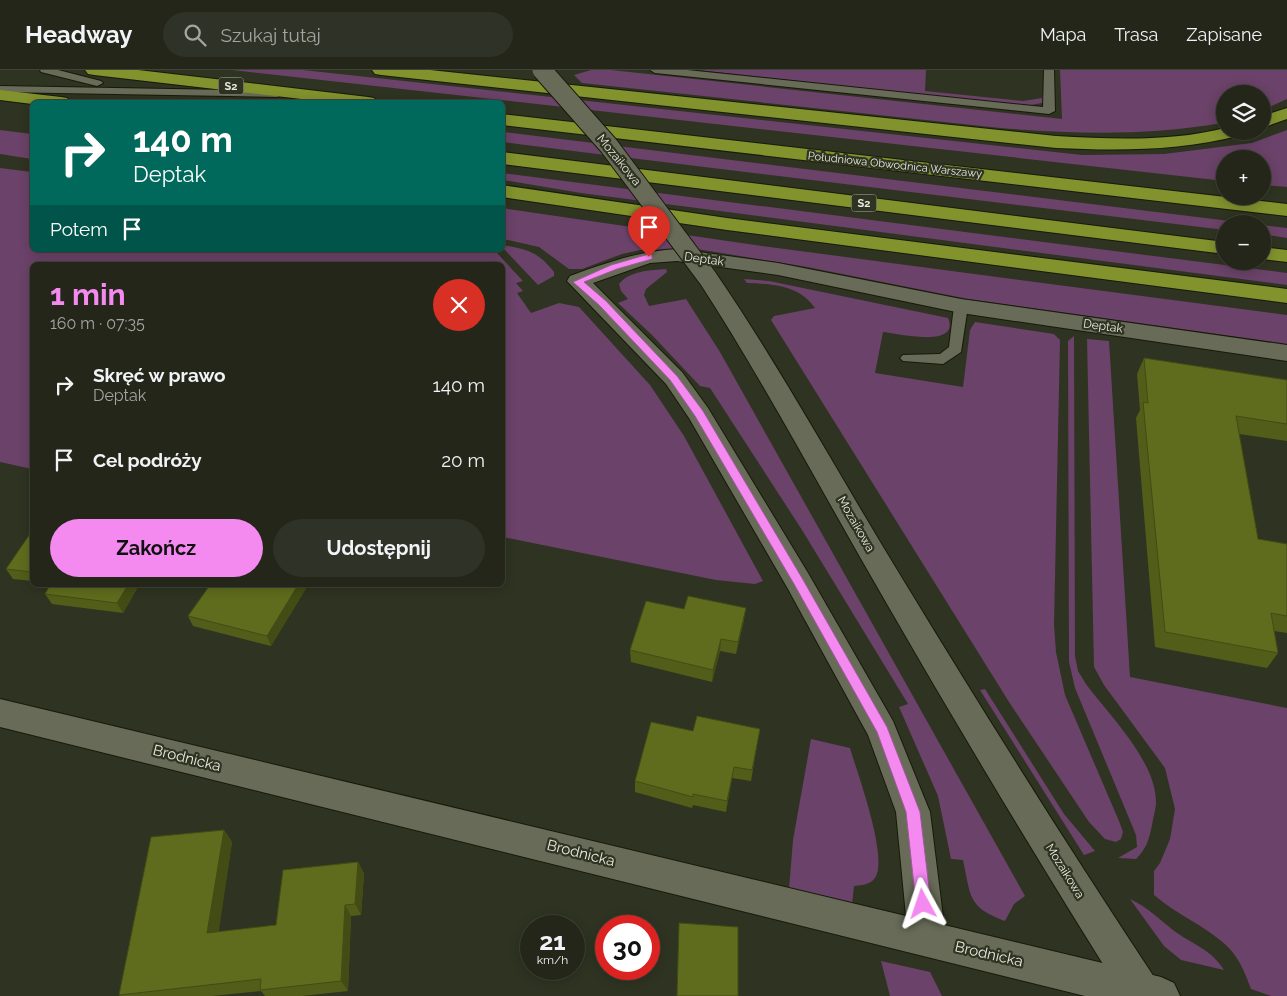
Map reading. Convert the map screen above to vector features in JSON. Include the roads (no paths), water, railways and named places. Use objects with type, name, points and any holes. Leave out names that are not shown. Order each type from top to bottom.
[{"type":"highway","name":"S2","points":[[94,70],[350,100]]},
{"type":"highway","points":[[381,70],[1056,142],[1121,145],[1170,143],[1216,135]]},
{"type":"highway","points":[[0,95],[44,100]]},
{"type":"highway","points":[[0,111],[30,115]]},
{"type":"highway","points":[[1271,119],[1287,113]]},
{"type":"highway","name":"Południowa Obwodnica Warszawy","points":[[505,119],[1287,210]]},
{"type":"highway","name":"S2","points":[[505,158],[1216,247]]},
{"type":"highway","points":[[505,191],[727,224],[1287,296]]},
{"type":"highway","points":[[1191,199],[1287,204]]},
{"type":"highway","points":[[1271,254],[1287,256]]},
{"type":"street","name":"Mozaikowa","points":[[542,70],[615,154],[707,277],[758,355],[897,596],[1070,880],[1150,994]]},
{"type":"street","name":"Deptak","points":[[927,939],[913,812],[882,731],[798,581],[699,414],[674,378],[602,303],[578,282],[614,267],[649,257],[676,255],[778,269],[961,306],[1287,353]]},
{"type":"street","name":"Brodnicka","points":[[0,713],[752,895],[1150,994]]},
{"type":"lane","points":[[45,70],[168,100]]},
{"type":"lane","points":[[655,70],[1049,111],[1049,70]]},
{"type":"lane","points":[[0,89],[130,90],[304,95]]},
{"type":"lane","points":[[908,358],[943,359],[956,349],[961,306]]}]
